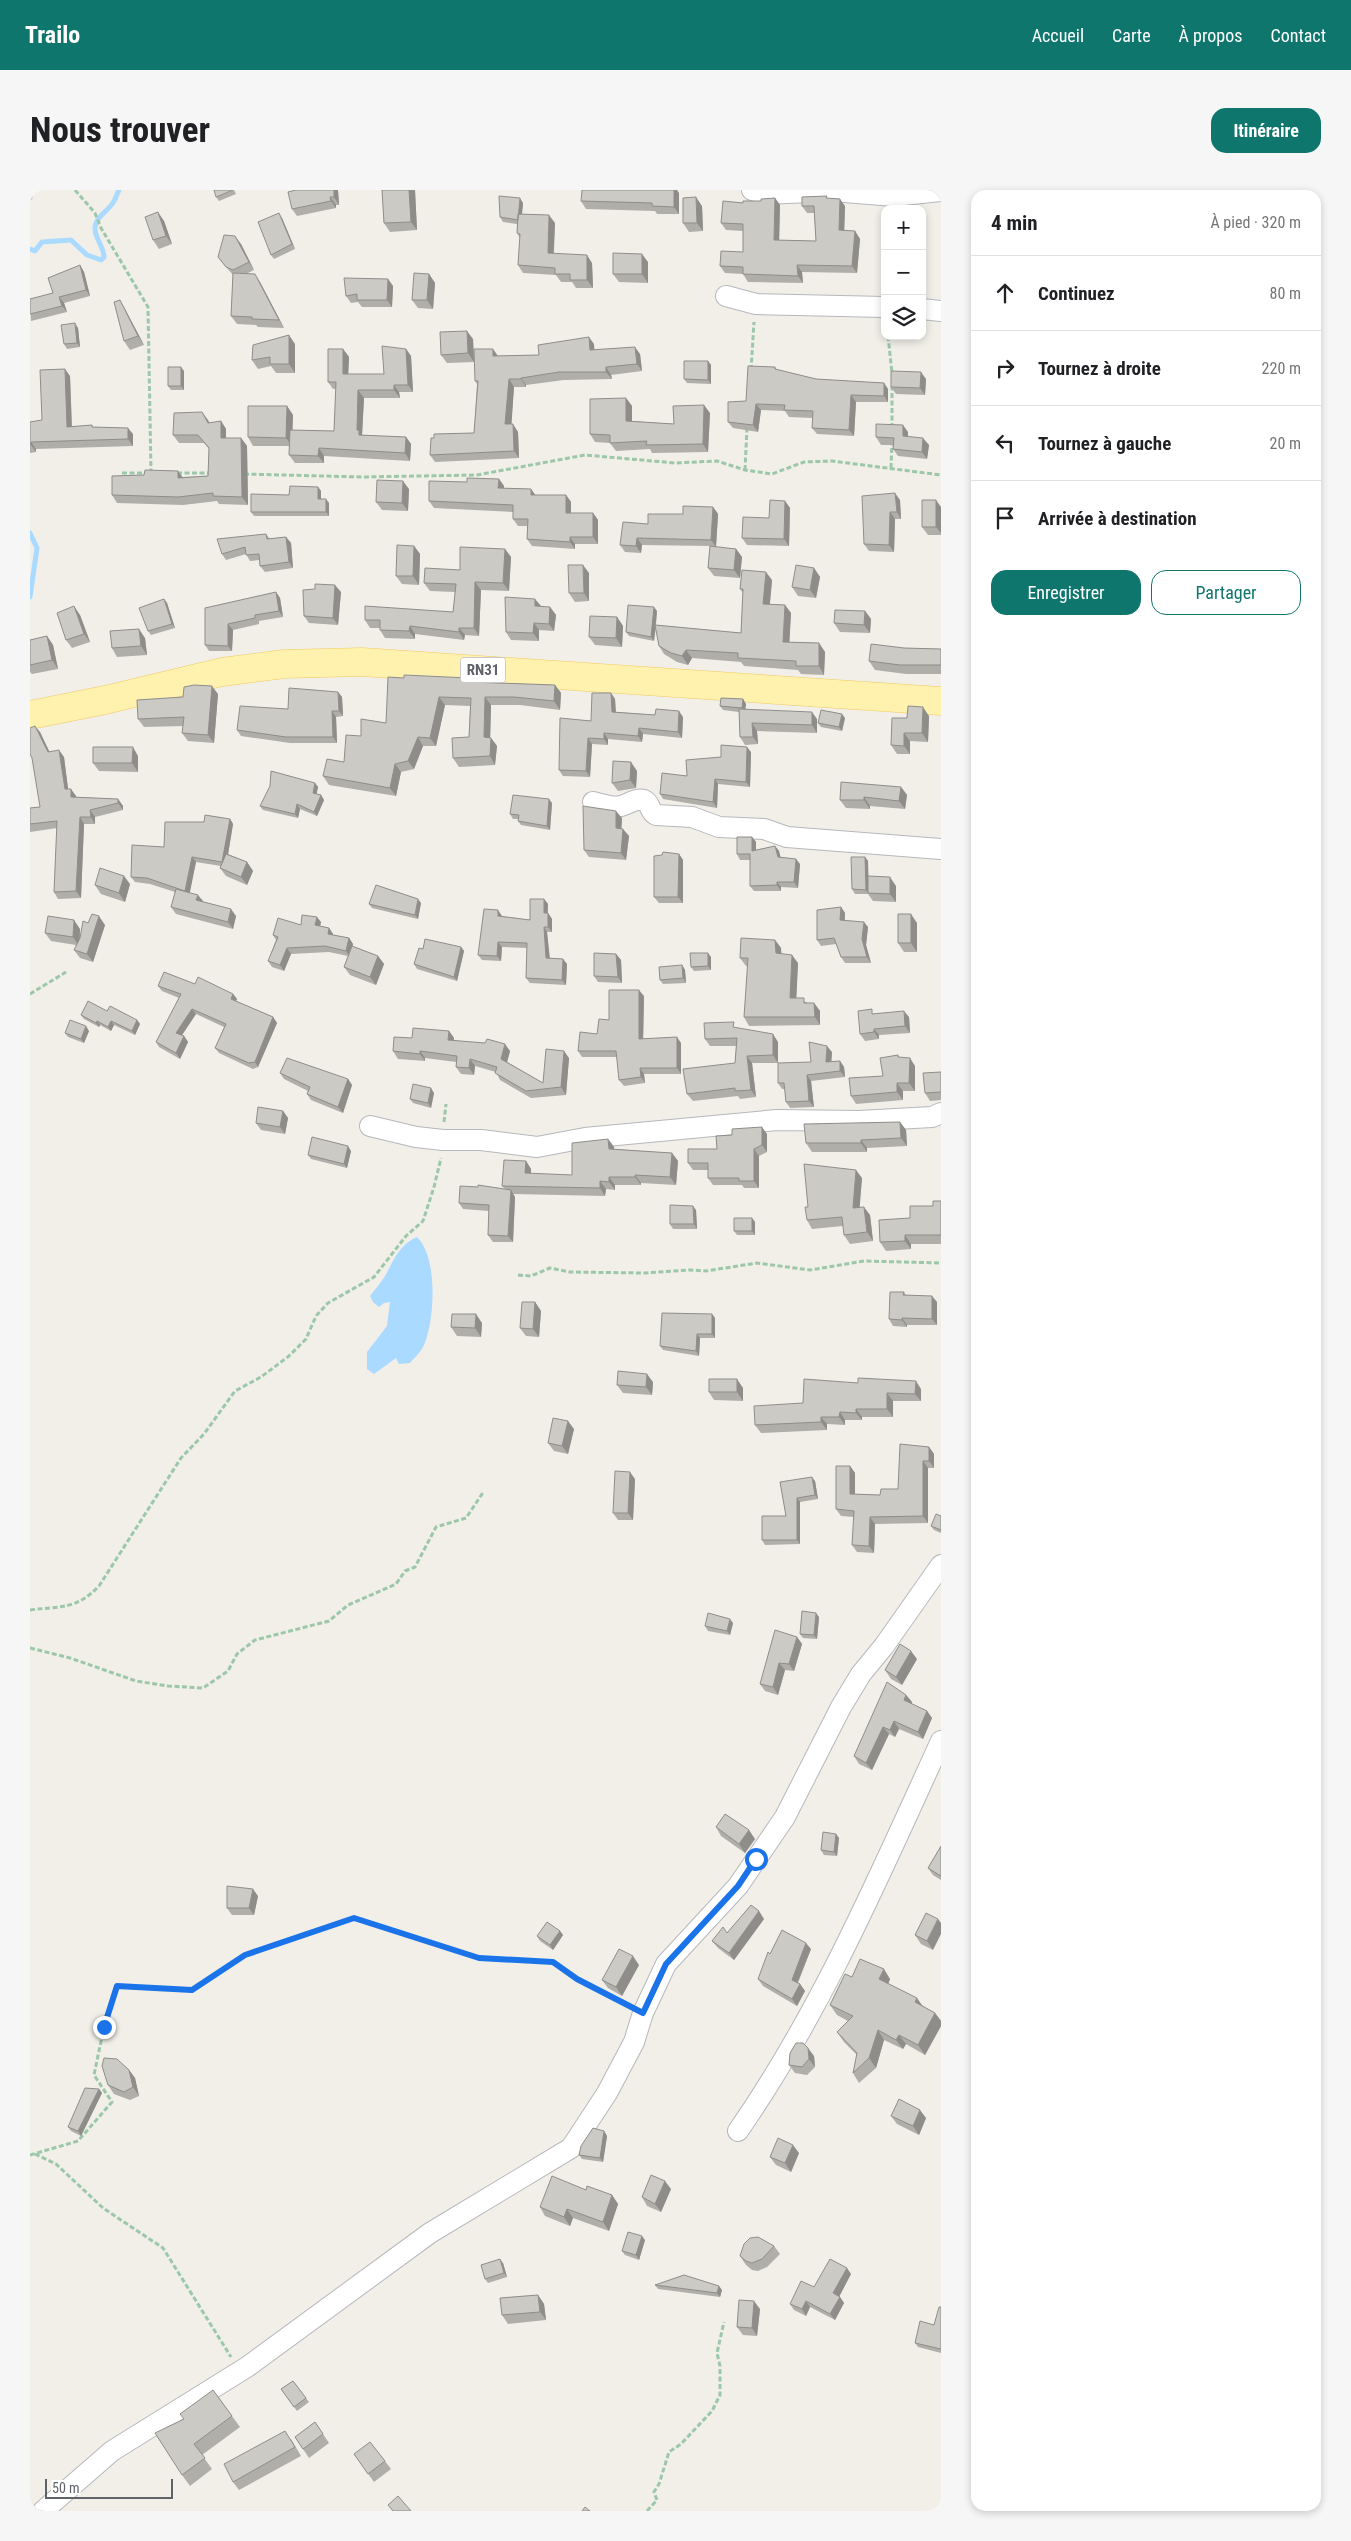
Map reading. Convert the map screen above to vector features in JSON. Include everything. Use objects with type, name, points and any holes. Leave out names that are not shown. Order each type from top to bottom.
[{"type":"main road","name":"RN31","points":[[30,716],[222,672],[284,664],[362,662],[941,701]]},
{"type":"street","points":[[752,190],[765,194],[833,191],[894,196],[941,191]]},
{"type":"street","points":[[726,296],[756,304],[881,307]]},
{"type":"street","points":[[926,309],[941,311]]},
{"type":"street","points":[[594,802],[618,807],[634,800],[643,800],[648,803],[652,812],[656,814],[692,817],[719,827],[764,829],[787,837],[941,849]]},
{"type":"street","points":[[370,1126],[416,1137],[547,1146],[585,1138],[777,1120],[859,1121],[932,1116],[941,1113]]},
{"type":"street","points":[[43,2511],[112,2451],[247,2367],[430,2233],[565,2154],[571,2148],[608,2093],[634,2042],[643,2013],[666,1964],[738,1886],[785,1817],[840,1707],[861,1674],[884,1646],[941,1565]]},
{"type":"street","points":[[738,2131],[769,2087],[802,2032],[887,1859],[941,1741]]},
{"type":"path","points":[[75,190],[95,213],[101,228],[148,307],[151,473]]},
{"type":"path","points":[[751,371],[756,304]]},
{"type":"path","points":[[888,340],[892,381],[892,430]]},
{"type":"path","points":[[745,470],[748,419]]},
{"type":"path","points":[[891,468],[892,439]]},
{"type":"path","points":[[240,474],[362,477],[476,475],[585,455],[674,463],[717,461],[745,470],[772,474],[804,462],[832,461],[941,475]]},
{"type":"path","points":[[122,473],[161,473]]},
{"type":"path","points":[[171,473],[221,473]]},
{"type":"path","points":[[30,994],[66,972]]},
{"type":"path","points":[[30,1610],[74,1605],[89,1596],[109,1572],[181,1458],[204,1434],[234,1391],[261,1377],[290,1356],[306,1340],[316,1316],[328,1303],[374,1277],[406,1236],[423,1221],[434,1188],[443,1140],[446,1104]]},
{"type":"path","points":[[518,1275],[531,1276],[550,1268],[570,1272],[645,1273],[690,1270],[706,1271],[757,1263],[810,1270],[864,1261],[941,1263]]},
{"type":"path","points":[[30,1648],[70,1658],[136,1680],[168,1686],[203,1688],[228,1671],[237,1654],[255,1640],[329,1621],[348,1605],[396,1584],[405,1571],[415,1567],[436,1527],[466,1518],[484,1491]]},
{"type":"path","points":[[32,2154],[78,2141],[112,2102],[94,2075],[104,2027],[117,1986],[192,1990],[245,1955],[354,1918],[479,1958],[553,1962],[577,1979],[643,2013]]},
{"type":"path","points":[[32,2154],[56,2164],[103,2208],[163,2248],[232,2359],[247,2367]]},
{"type":"path","points":[[647,2511],[657,2500],[654,2492],[659,2484],[669,2452],[681,2444],[712,2411],[720,2395],[720,2366],[717,2353],[724,2322]]},
{"type":"water","points":[[417,1237],[424,1246],[431,1273],[432,1305],[428,1334],[423,1348],[410,1363],[399,1364],[396,1358],[374,1374],[367,1369],[367,1352],[387,1326],[390,1302],[384,1303],[379,1307],[370,1296],[401,1249]]},
{"type":"building","points":[[214,190],[233,190],[216,197]]},
{"type":"building","points":[[296,190],[334,190],[334,197],[330,197],[331,201],[292,209],[288,192]]},
{"type":"building","points":[[382,190],[409,190],[411,222],[384,223]]},
{"type":"building","points":[[582,190],[674,190],[674,207],[652,206],[652,203],[581,201]]},
{"type":"building","points":[[499,196],[520,198],[518,220],[500,217]]},
{"type":"building","points":[[827,196],[826,198],[840,199],[839,230],[855,231],[852,266],[797,265],[798,276],[743,274],[743,267],[720,266],[721,251],[743,252],[743,224],[721,223],[723,201],[743,203],[743,201],[761,201],[761,199],[775,198],[774,240],[816,241],[814,206],[802,206],[802,197]]},
{"type":"building","points":[[696,197],[697,223],[683,223],[683,198]]},
{"type":"building","points":[[158,212],[166,236],[153,240],[145,217]]},
{"type":"building","points":[[279,213],[292,244],[271,255],[258,222]]},
{"type":"building","points":[[518,214],[549,215],[548,253],[587,255],[587,280],[570,280],[570,274],[555,274],[555,268],[518,265],[520,234],[517,233]]},
{"type":"building","points":[[224,235],[235,236],[249,262],[233,270],[226,267],[218,257]]},
{"type":"building","points":[[613,253],[642,254],[642,274],[613,274]]},
{"type":"building","points":[[80,265],[86,290],[59,297],[62,306],[30,314],[30,299],[53,293],[48,278]]},
{"type":"building","points":[[233,273],[255,274],[279,320],[231,316]]},
{"type":"building","points":[[414,273],[429,274],[427,300],[412,300]]},
{"type":"building","points":[[344,278],[388,279],[387,300],[357,300],[357,294],[346,296]]},
{"type":"building","points":[[120,300],[138,336],[124,341],[114,302]]},
{"type":"building","points":[[75,323],[77,343],[64,344],[61,325]]},
{"type":"building","points":[[467,331],[468,353],[441,355],[440,332]]},
{"type":"building","points":[[289,335],[289,364],[270,364],[270,357],[252,360],[253,345]]},
{"type":"building","points":[[589,337],[590,350],[635,347],[637,364],[606,367],[606,372],[559,372],[521,379],[509,379],[505,424],[513,424],[514,451],[430,455],[431,438],[434,438],[434,434],[474,433],[478,381],[475,381],[474,349],[493,349],[493,356],[539,355],[538,345]]},
{"type":"building","points":[[382,346],[406,349],[408,385],[394,385],[394,390],[358,390],[357,430],[359,430],[359,435],[406,437],[405,453],[319,448],[318,456],[289,455],[290,430],[334,431],[336,382],[328,382],[328,349],[343,349],[343,374],[384,374]]},
{"type":"building","points":[[684,361],[708,361],[708,380],[684,379]]},
{"type":"building","points":[[748,366],[775,367],[775,369],[816,379],[884,383],[884,396],[851,395],[849,430],[812,428],[813,411],[784,410],[785,405],[756,404],[753,425],[728,422],[728,402],[746,401]]},
{"type":"building","points":[[168,367],[181,367],[181,386],[168,386]]},
{"type":"building","points":[[65,369],[67,427],[92,425],[92,427],[128,428],[128,439],[31,442],[30,445],[30,422],[42,420],[40,370]]},
{"type":"building","points":[[891,371],[921,372],[920,388],[891,387]]},
{"type":"building","points":[[626,398],[626,421],[674,424],[673,406],[704,405],[703,444],[646,445],[647,441],[610,443],[610,435],[590,434],[590,399]]},
{"type":"building","points":[[248,406],[287,406],[286,438],[248,437]]},
{"type":"building","points":[[202,412],[208,423],[221,421],[221,438],[241,438],[242,497],[213,496],[213,493],[178,497],[112,495],[112,476],[144,475],[145,470],[178,471],[178,478],[208,476],[209,448],[198,435],[173,435],[174,413]]},
{"type":"building","points":[[876,424],[903,425],[903,436],[923,438],[922,452],[893,449],[894,438],[876,437]]},
{"type":"building","points":[[467,478],[499,479],[498,488],[531,489],[531,495],[566,495],[566,513],[593,513],[593,537],[570,537],[570,542],[527,539],[528,519],[513,519],[513,505],[429,501],[429,481],[467,482]]},
{"type":"building","points":[[377,480],[403,481],[402,503],[376,502]]},
{"type":"building","points":[[290,486],[318,487],[318,499],[326,499],[326,512],[251,512],[251,494],[289,495]]},
{"type":"building","points":[[895,493],[897,512],[890,512],[889,545],[864,544],[862,496]]},
{"type":"building","points":[[770,500],[785,501],[784,539],[742,538],[743,517],[769,518]]},
{"type":"building","points":[[922,500],[936,500],[936,527],[922,527]]},
{"type":"building","points":[[683,506],[713,507],[711,540],[637,538],[636,546],[620,545],[623,522],[648,524],[648,514],[683,514]]},
{"type":"building","points":[[266,534],[267,539],[286,537],[289,562],[260,566],[259,554],[246,555],[245,547],[222,554],[217,539]]},
{"type":"building","points":[[397,545],[414,546],[413,576],[396,576]]},
{"type":"building","points":[[710,546],[736,549],[734,570],[708,568]]},
{"type":"building","points":[[460,547],[505,549],[503,583],[475,582],[474,628],[459,628],[459,632],[410,626],[409,631],[380,630],[380,620],[365,620],[365,606],[453,612],[456,584],[424,583],[425,568],[460,570]]},
{"type":"building","points":[[568,565],[583,565],[584,593],[569,593]]},
{"type":"building","points":[[796,565],[814,568],[810,590],[792,587]]},
{"type":"building","points":[[742,570],[766,572],[763,604],[785,605],[783,642],[819,643],[819,666],[796,666],[796,661],[738,658],[738,653],[686,650],[682,656],[671,653],[659,646],[655,625],[741,633],[743,589],[740,589]]},
{"type":"building","points":[[315,584],[335,585],[333,618],[304,616],[303,590],[315,589]]},
{"type":"building","points":[[276,592],[279,611],[255,615],[255,618],[228,624],[228,646],[205,645],[205,608]]},
{"type":"building","points":[[505,597],[535,599],[535,606],[550,607],[549,624],[534,623],[533,633],[506,632]]},
{"type":"building","points":[[164,599],[172,624],[148,631],[139,608]]},
{"type":"building","points":[[628,605],[654,607],[651,637],[626,632]]},
{"type":"building","points":[[74,606],[84,634],[66,640],[57,613]]},
{"type":"building","points":[[835,610],[865,611],[864,625],[834,623]]},
{"type":"building","points":[[590,616],[617,617],[616,638],[589,637]]},
{"type":"building","points":[[139,629],[141,646],[112,648],[110,631]]},
{"type":"building","points":[[47,636],[52,660],[30,665],[30,640]]},
{"type":"building","points":[[871,644],[904,648],[941,649],[941,665],[900,665],[869,661]]},
{"type":"building","points":[[404,675],[469,678],[469,682],[555,685],[554,701],[514,697],[485,697],[484,737],[491,738],[490,756],[453,758],[452,738],[469,737],[471,698],[439,697],[430,738],[418,737],[408,761],[395,764],[390,788],[323,776],[327,759],[344,762],[346,735],[361,736],[361,719],[386,723],[388,677],[404,678]]},
{"type":"building","points":[[194,685],[212,686],[208,735],[182,733],[184,717],[138,719],[137,700],[183,697],[184,687]]},
{"type":"building","points":[[289,688],[338,692],[339,711],[332,711],[333,737],[286,737],[237,730],[240,706],[288,709]]},
{"type":"building","points":[[592,693],[611,693],[612,712],[655,715],[656,709],[679,711],[678,732],[639,728],[638,736],[604,733],[604,739],[588,738],[586,771],[559,770],[560,718],[591,721]]},
{"type":"building","points":[[721,698],[743,699],[742,708],[720,706]]},
{"type":"building","points":[[908,706],[923,707],[922,733],[904,733],[904,746],[891,745],[892,718],[907,718]]},
{"type":"building","points":[[739,709],[812,712],[812,725],[752,723],[753,737],[740,737]]},
{"type":"building","points":[[821,710],[842,714],[839,727],[818,723]]},
{"type":"building","points":[[35,726],[48,752],[59,750],[65,789],[71,789],[71,797],[118,799],[118,803],[90,810],[91,817],[80,817],[76,891],[54,892],[57,821],[30,824],[30,808],[40,807],[30,754],[30,728]]},
{"type":"building","points":[[721,745],[747,747],[746,782],[715,779],[713,802],[660,794],[662,773],[687,776],[686,760],[721,757]]},
{"type":"building","points":[[93,747],[133,747],[132,763],[93,763]]},
{"type":"building","points":[[613,761],[631,762],[630,780],[612,783]]},
{"type":"building","points":[[271,771],[315,783],[313,793],[321,795],[314,812],[297,804],[295,814],[260,806],[270,786]]},
{"type":"building","points":[[841,782],[901,787],[899,801],[864,797],[864,800],[840,800]]},
{"type":"building","points":[[513,795],[549,799],[547,826],[518,821],[519,815],[510,814]]},
{"type":"building","points":[[583,806],[616,811],[616,828],[623,829],[621,853],[584,850]]},
{"type":"building","points":[[205,815],[230,819],[222,862],[192,857],[185,891],[147,878],[131,877],[132,845],[164,847],[165,822],[204,822]]},
{"type":"building","points":[[737,837],[752,837],[752,851],[775,846],[778,857],[796,859],[794,882],[777,882],[777,885],[750,886],[750,854],[737,854]]},
{"type":"building","points":[[663,852],[679,854],[678,897],[654,897],[654,856],[662,855]]},
{"type":"building","points":[[226,854],[247,862],[241,877],[220,868]]},
{"type":"building","points":[[851,857],[865,857],[866,890],[852,889]]},
{"type":"building","points":[[100,868],[124,876],[119,893],[95,885]]},
{"type":"building","points":[[868,876],[890,877],[890,894],[868,893]]},
{"type":"building","points":[[376,885],[418,899],[415,915],[369,904]]},
{"type":"building","points":[[176,889],[198,895],[196,900],[231,909],[228,922],[171,907]]},
{"type":"building","points":[[530,899],[544,899],[544,913],[548,913],[548,927],[544,927],[546,958],[563,959],[562,980],[526,978],[527,943],[498,942],[497,956],[478,955],[484,909],[498,910],[498,916],[530,920]]},
{"type":"building","points":[[841,907],[840,920],[864,922],[862,939],[867,957],[841,957],[834,938],[817,940],[817,910]]},
{"type":"building","points":[[92,914],[99,916],[87,954],[74,950],[80,938],[83,921],[88,923]]},
{"type":"building","points":[[898,914],[911,914],[911,943],[898,943]]},
{"type":"building","points":[[302,915],[317,917],[315,925],[329,928],[328,934],[349,938],[346,951],[325,946],[287,948],[280,965],[268,961],[278,937],[273,935],[278,918],[301,925]]},
{"type":"building","points":[[48,916],[74,920],[73,937],[45,933]]},
{"type":"building","points":[[741,938],[775,940],[776,953],[792,955],[790,998],[804,998],[804,1003],[814,1003],[815,1017],[744,1017],[748,958],[740,958]]},
{"type":"building","points":[[425,939],[461,947],[454,977],[414,964],[419,948],[423,949]]},
{"type":"building","points":[[352,946],[378,956],[370,977],[344,967]]},
{"type":"building","points":[[594,953],[616,954],[618,977],[594,976]]},
{"type":"building","points":[[690,953],[708,953],[708,966],[691,967]]},
{"type":"building","points":[[682,965],[683,978],[660,980],[659,967]]},
{"type":"building","points":[[164,972],[195,984],[198,977],[233,994],[231,999],[273,1017],[255,1062],[249,1063],[215,1048],[226,1024],[192,1009],[176,1033],[184,1036],[176,1053],[156,1042],[181,994],[158,986]]},
{"type":"building","points":[[609,990],[639,990],[639,1039],[677,1037],[677,1068],[640,1068],[641,1077],[619,1080],[616,1051],[578,1051],[580,1032],[597,1034],[599,1019],[609,1020]]},
{"type":"building","points":[[88,1001],[107,1011],[110,1006],[137,1020],[132,1031],[111,1021],[108,1027],[81,1015]]},
{"type":"building","points":[[872,1009],[872,1014],[904,1011],[905,1026],[874,1029],[874,1032],[860,1034],[858,1011]]},
{"type":"building","points":[[70,1020],[86,1026],[81,1039],[65,1033]]},
{"type":"building","points":[[734,1022],[733,1027],[773,1034],[773,1055],[747,1056],[751,1090],[735,1091],[735,1088],[687,1094],[683,1069],[735,1063],[737,1038],[705,1039],[704,1023]]},
{"type":"building","points":[[413,1028],[449,1031],[448,1040],[485,1043],[487,1039],[505,1044],[501,1059],[543,1083],[546,1049],[564,1051],[561,1087],[526,1091],[495,1073],[497,1067],[470,1059],[469,1068],[456,1067],[457,1056],[420,1051],[420,1054],[393,1051],[394,1037],[412,1038]]},
{"type":"building","points":[[809,1042],[827,1046],[826,1062],[840,1061],[840,1071],[807,1075],[809,1101],[786,1102],[784,1083],[778,1083],[778,1063],[811,1062]]},
{"type":"building","points":[[898,1055],[898,1057],[910,1058],[909,1083],[897,1083],[897,1092],[851,1096],[849,1078],[883,1076],[880,1058]]},
{"type":"building","points":[[287,1058],[348,1079],[338,1107],[307,1094],[310,1087],[280,1073]]},
{"type":"building","points":[[941,1072],[941,1092],[925,1093],[923,1073]]},
{"type":"building","points":[[413,1084],[431,1088],[428,1103],[410,1099]]},
{"type":"building","points":[[258,1107],[283,1111],[280,1127],[256,1123]]},
{"type":"building","points":[[900,1122],[901,1138],[861,1140],[861,1143],[806,1143],[804,1124]]},
{"type":"building","points":[[762,1127],[762,1145],[754,1149],[754,1181],[739,1181],[739,1178],[708,1178],[708,1163],[688,1163],[688,1149],[717,1149],[716,1136],[732,1135],[732,1129]]},
{"type":"building","points":[[312,1137],[348,1146],[344,1164],[308,1155]]},
{"type":"building","points":[[608,1139],[609,1149],[672,1153],[670,1177],[635,1175],[635,1177],[609,1177],[609,1182],[600,1181],[600,1188],[502,1186],[504,1160],[526,1161],[525,1173],[572,1175],[572,1143]]},
{"type":"building","points":[[804,1164],[856,1170],[853,1208],[864,1207],[867,1232],[844,1235],[842,1217],[807,1220],[805,1207],[808,1207]]},
{"type":"building","points":[[478,1185],[511,1190],[508,1236],[488,1235],[489,1205],[459,1203],[460,1186],[478,1187]]},
{"type":"building","points":[[933,1201],[941,1201],[941,1235],[905,1235],[905,1241],[880,1242],[879,1220],[910,1218],[910,1206],[933,1206]]},
{"type":"building","points":[[670,1205],[693,1206],[694,1224],[670,1224]]},
{"type":"building","points":[[734,1218],[752,1218],[752,1231],[734,1231]]},
{"type":"building","points":[[890,1292],[904,1292],[903,1295],[932,1296],[932,1319],[889,1319]]},
{"type":"building","points":[[522,1302],[535,1302],[533,1329],[520,1328]]},
{"type":"building","points":[[662,1313],[712,1314],[712,1334],[697,1334],[696,1351],[660,1346]]},
{"type":"building","points":[[452,1314],[476,1314],[475,1328],[451,1327]]},
{"type":"building","points":[[618,1371],[647,1374],[646,1387],[617,1385]]},
{"type":"building","points":[[858,1378],[916,1381],[915,1394],[887,1393],[887,1409],[856,1409],[856,1413],[840,1412],[839,1417],[821,1417],[821,1422],[755,1425],[754,1406],[803,1403],[804,1379],[858,1383]]},
{"type":"building","points":[[709,1379],[737,1379],[737,1392],[709,1392]]},
{"type":"building","points":[[553,1418],[568,1421],[562,1446],[548,1443]]},
{"type":"building","points":[[900,1444],[929,1447],[929,1461],[923,1461],[923,1516],[870,1517],[869,1546],[852,1545],[854,1511],[836,1509],[836,1466],[850,1466],[850,1494],[880,1495],[881,1489],[898,1489]]},
{"type":"building","points":[[615,1471],[630,1472],[628,1513],[613,1513]]},
{"type":"building","points":[[812,1477],[815,1495],[797,1498],[797,1540],[762,1540],[762,1516],[786,1516],[780,1482]]},
{"type":"building","points":[[936,1514],[941,1516],[941,1530],[931,1526]]},
{"type":"building","points":[[802,1611],[816,1613],[814,1635],[800,1634]]},
{"type":"building","points":[[708,1613],[730,1619],[727,1631],[705,1626]]},
{"type":"building","points":[[775,1630],[797,1637],[789,1664],[779,1663],[773,1687],[760,1684]]},
{"type":"building","points":[[900,1644],[911,1651],[896,1677],[885,1670]]},
{"type":"building","points":[[887,1682],[906,1695],[904,1700],[927,1711],[918,1732],[894,1721],[890,1730],[883,1727],[866,1763],[854,1756]]},
{"type":"building","points":[[725,1814],[749,1830],[739,1844],[716,1827]]},
{"type":"building","points":[[823,1832],[836,1834],[834,1852],[821,1850]]},
{"type":"building","points":[[941,1846],[941,1876],[928,1868]]},
{"type":"building","points":[[227,1886],[253,1889],[249,1908],[227,1908]]},
{"type":"building","points":[[751,1905],[759,1911],[729,1953],[712,1941],[723,1927],[727,1933]]},
{"type":"building","points":[[926,1913],[938,1919],[927,1941],[915,1935]]},
{"type":"building","points":[[547,1922],[560,1931],[550,1945],[537,1936]]},
{"type":"building","points":[[782,1930],[806,1943],[792,1980],[800,1984],[792,1999],[758,1979],[768,1952],[770,1954]]},
{"type":"building","points":[[619,1949],[633,1956],[616,1987],[602,1980]]},
{"type":"building","points":[[860,1959],[884,1969],[879,1979],[917,1998],[915,2002],[935,2013],[918,2045],[899,2035],[896,2040],[878,2030],[869,2058],[853,2073],[857,2053],[837,2032],[853,2016],[830,2005],[845,1974],[852,1977]]},
{"type":"building","points":[[796,2043],[803,2043],[808,2048],[809,2059],[802,2067],[789,2065],[790,2053]]},
{"type":"building","points":[[104,2058],[117,2059],[129,2070],[133,2087],[124,2092],[108,2085],[102,2066]]},
{"type":"building","points":[[85,2088],[99,2089],[78,2131],[68,2127]]},
{"type":"building","points":[[899,2099],[920,2110],[913,2126],[891,2116]]},
{"type":"building","points":[[593,2128],[604,2131],[600,2158],[579,2155],[581,2146]]},
{"type":"building","points":[[778,2138],[793,2145],[785,2163],[770,2157]]},
{"type":"building","points":[[651,2175],[665,2181],[655,2204],[642,2197]]},
{"type":"building","points":[[552,2176],[586,2190],[587,2186],[612,2195],[603,2222],[567,2209],[564,2217],[540,2207]]},
{"type":"building","points":[[628,2232],[642,2236],[636,2255],[622,2251]]},
{"type":"building","points":[[758,2237],[774,2246],[762,2259],[752,2263],[746,2261],[740,2256],[744,2244],[750,2238]]},
{"type":"building","points":[[500,2259],[504,2273],[485,2279],[481,2265]]},
{"type":"building","points":[[830,2259],[847,2268],[833,2293],[840,2297],[830,2314],[806,2301],[802,2309],[790,2304],[801,2281],[814,2287]]},
{"type":"building","points":[[684,2275],[719,2286],[717,2293],[655,2285]]},
{"type":"building","points":[[538,2295],[540,2312],[502,2315],[500,2298]]},
{"type":"building","points":[[739,2300],[754,2301],[752,2328],[737,2327]]},
{"type":"building","points":[[939,2307],[941,2307],[941,2349],[915,2343],[920,2321],[934,2325]]},
{"type":"building","points":[[293,2381],[306,2398],[294,2407],[281,2389]]},
{"type":"building","points":[[213,2390],[232,2416],[194,2444],[205,2458],[182,2475],[155,2433],[184,2419],[180,2414]]},
{"type":"building","points":[[315,2422],[323,2434],[303,2449],[295,2437]]},
{"type":"building","points":[[285,2431],[295,2447],[233,2482],[224,2464]]},
{"type":"building","points":[[370,2442],[385,2461],[368,2474],[354,2454]]},
{"type":"building","points":[[398,2496],[411,2511],[393,2511],[388,2505]]},
{"type":"building","points":[[585,2507],[590,2511],[582,2511]]},
{"type":"waterway","points":[[30,249],[35,251],[42,242],[71,240],[87,255],[101,260],[104,257],[104,253],[96,235],[96,223],[112,205],[119,190]]},
{"type":"waterway","points":[[30,533],[37,548],[30,597]]},
{"type":"route","points":[[104,2027],[117,1986],[141,1985],[192,1990],[245,1955],[354,1918],[417,1940],[479,1958],[553,1962],[577,1979],[643,2013],[666,1964],[738,1886],[756,1859]]}]
